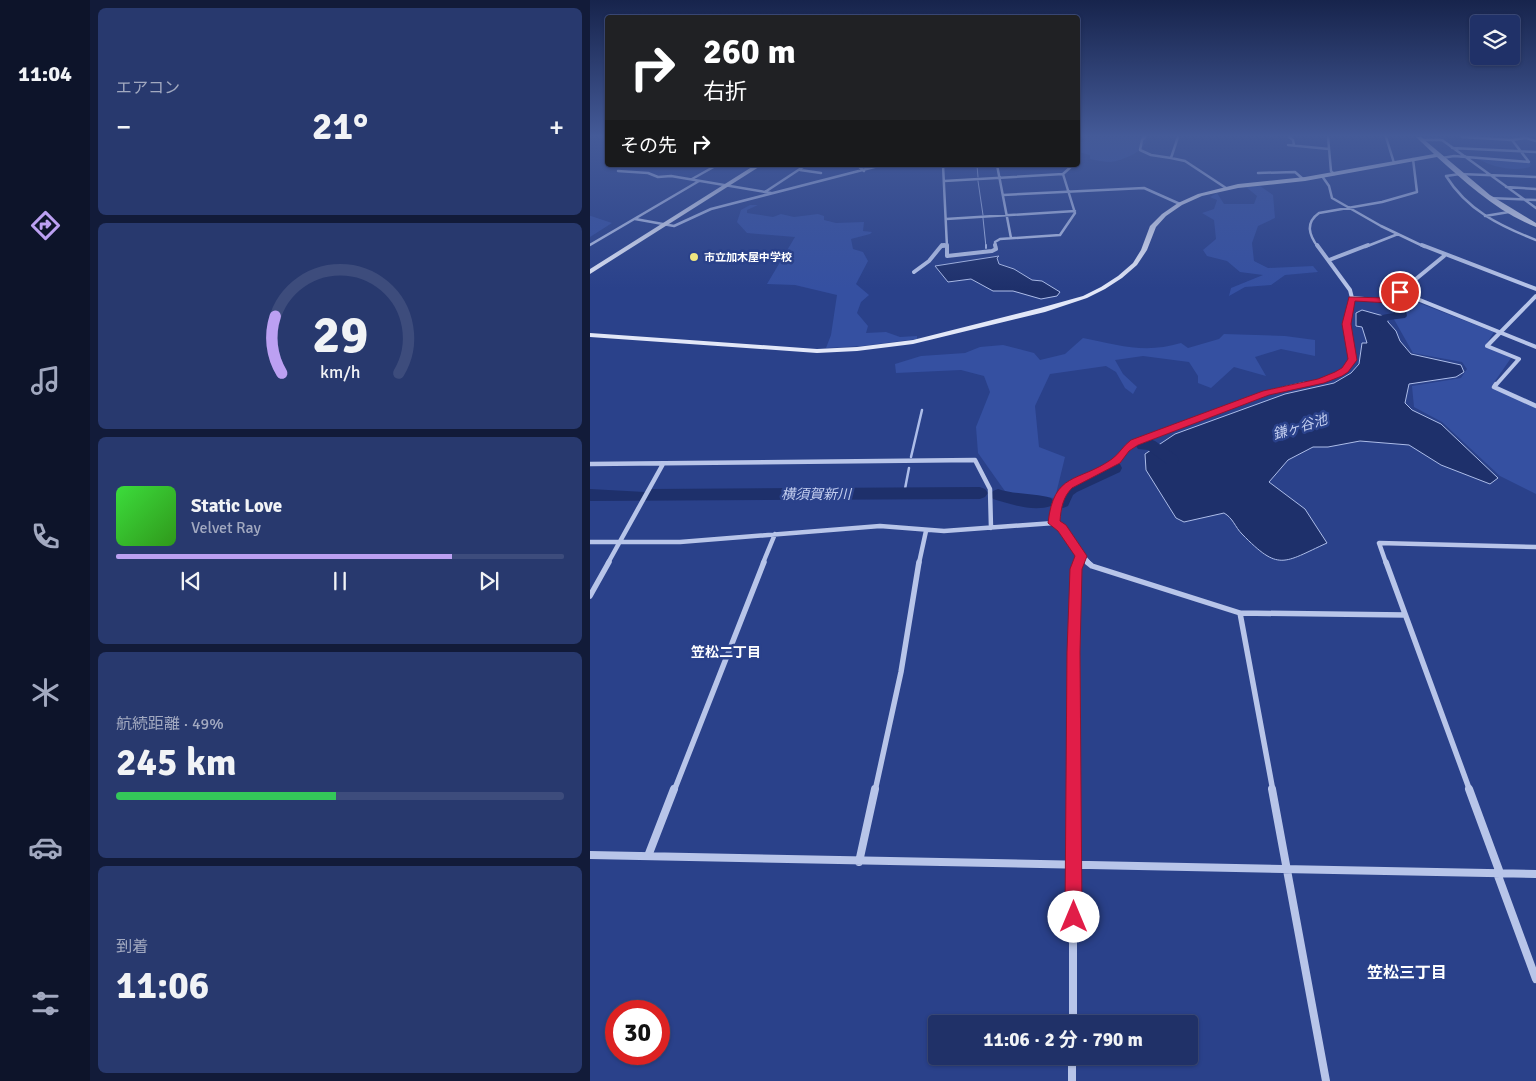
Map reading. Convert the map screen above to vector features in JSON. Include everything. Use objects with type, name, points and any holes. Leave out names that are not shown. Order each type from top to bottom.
[{"type":"street","points":[[590,245],[688,187]]},
{"type":"street","points":[[590,272],[726,187]]},
{"type":"street","points":[[737,187],[774,194]]},
{"type":"street","points":[[765,192],[772,187]]},
{"type":"street","points":[[635,219],[674,226],[712,209],[800,187]]},
{"type":"street","points":[[944,187],[948,256],[996,250],[996,240],[1060,235],[1075,211],[1067,187]]},
{"type":"street","points":[[1001,187],[1010,238]]},
{"type":"street","points":[[590,335],[778,350],[817,351],[887,346],[956,333],[1085,297],[1103,288],[1135,264],[1144,250],[1153,226],[1164,214],[1180,204],[1200,196],[1231,187]]},
{"type":"street","points":[[1329,187],[1332,198],[1348,209],[1398,234],[1444,256],[1536,289]]},
{"type":"street","points":[[1054,523],[1055,508],[1061,492],[1075,482],[1116,461],[1126,448],[1135,443],[1254,397],[1332,378],[1345,370],[1352,360],[1347,324],[1352,298],[1350,290],[1311,237],[1309,233],[1310,225],[1321,212],[1348,209],[1418,192],[1417,187]]},
{"type":"street","points":[[1452,187],[1465,203],[1485,216],[1536,240]]},
{"type":"street","points":[[1476,187],[1509,212],[1536,225]]},
{"type":"street","points":[[1506,187],[1521,200],[1536,208]]},
{"type":"street","points":[[1512,187],[1536,189]]},
{"type":"street","points":[[1003,195],[1144,188],[1180,204]]},
{"type":"street","points":[[1488,198],[1536,200]]},
{"type":"street","points":[[946,219],[1075,211]]},
{"type":"street","points":[[1485,216],[1509,212]]},
{"type":"street","points":[[1329,260],[1398,234]]},
{"type":"street","points":[[914,272],[929,260],[942,245],[946,246]]},
{"type":"street","points":[[1352,298],[1389,301],[1444,256]]},
{"type":"street","points":[[1400,292],[1536,347]]},
{"type":"street","points":[[1536,296],[1487,346],[1519,359],[1494,387],[1536,406]]},
{"type":"street","points":[[590,464],[975,460],[990,489],[991,528]]},
{"type":"street","points":[[590,596],[663,464]]},
{"type":"street","points":[[590,542],[680,542],[880,526],[926,531],[1054,523],[1062,528],[1081,556],[1092,566],[1240,613],[1405,615]]},
{"type":"street","points":[[859,862],[901,672],[922,542],[926,531]]},
{"type":"street","points":[[648,856],[775,534]]},
{"type":"street","points":[[1536,547],[1379,543],[1536,979]]},
{"type":"street","points":[[1073,1015],[1073,652],[1076,569],[1081,556]]},
{"type":"street","points":[[1240,613],[1326,1081]]},
{"type":"street","points":[[590,855],[859,862],[1074,863],[1288,870],[1536,874]]},
{"type":"street","points":[[1072,1065],[1072,1081]]},
{"type":"shaded area","points":[[1247,187],[1262,187],[1273,195],[1275,218],[1258,226],[1252,243],[1254,261],[1268,268],[1313,266],[1318,272],[1285,275],[1271,285],[1245,287],[1229,296],[1231,288],[1263,275],[1240,272],[1227,261],[1207,256],[1203,250],[1216,239],[1214,220],[1202,213],[1214,209],[1217,200],[1210,197],[1217,193],[1224,204],[1254,204],[1257,196]]},
{"type":"shaded area","points":[[750,205],[758,205],[747,210],[747,213],[773,217],[781,214],[794,217],[818,214],[824,216],[824,220],[836,223],[864,222],[863,231],[872,232],[851,239],[853,249],[863,252],[868,261],[856,284],[869,295],[861,302],[857,313],[868,326],[866,333],[886,332],[900,337],[917,336],[917,339],[862,346],[826,348],[831,335],[837,295],[795,285],[767,284],[795,237],[747,233],[737,222],[741,210]]},
{"type":"shaded area","points":[[591,216],[612,223],[590,237]]},
{"type":"shaded area","points":[[1401,296],[1494,332],[1485,346],[1511,358],[1491,387],[1536,407],[1536,494],[1500,476],[1442,422],[1414,407],[1412,386],[1461,378],[1467,369],[1462,362],[1413,353],[1391,314],[1404,314],[1400,304],[1395,301]]},
{"type":"shaded area","points":[[1224,334],[1285,336],[1315,340],[1315,356],[1281,349],[1255,357],[1266,376],[1234,367],[1211,388],[1198,383],[1198,376],[1189,362],[1143,356],[1115,360],[1123,374],[1137,387],[1133,394],[1125,388],[1116,372],[1106,366],[1050,374],[1035,406],[1039,447],[1065,457],[1055,498],[1007,494],[978,453],[976,427],[990,392],[984,376],[961,370],[896,373],[895,364],[921,356],[965,353],[980,347],[1003,345],[1034,353],[1040,360],[1065,354],[1083,338],[1120,346],[1155,348],[1181,343],[1188,348],[1219,339]]},
{"type":"water","points":[[999,256],[997,258],[999,264],[1014,269],[1032,280],[1042,281],[1060,292],[1057,296],[1041,299],[1013,291],[993,291],[971,279],[948,282],[935,266]]},
{"type":"water","points":[[1362,310],[1387,317],[1388,322],[1396,331],[1400,341],[1411,354],[1461,365],[1464,372],[1456,377],[1409,384],[1405,403],[1412,410],[1441,424],[1498,478],[1490,484],[1441,465],[1409,445],[1360,441],[1328,447],[1313,447],[1288,460],[1269,482],[1305,509],[1327,543],[1291,559],[1274,559],[1265,554],[1254,546],[1230,517],[1224,513],[1184,522],[1176,518],[1146,470],[1145,454],[1175,434],[1285,394],[1334,383],[1351,373],[1359,364],[1362,343],[1367,343],[1362,327],[1356,326],[1356,313]]},
{"type":"waterway","points":[[979,187],[983,215]]},
{"type":"waterway","points":[[983,218],[986,247]]},
{"type":"waterway","name":"鎌ヶ谷池","points":[[1375,329],[1373,323],[1387,317],[1401,316],[1400,308],[1396,303]]},
{"type":"waterway","points":[[911,457],[922,410]]},
{"type":"waterway","name":"鎌ヶ谷池","points":[[1143,446],[1150,444],[1172,460]]},
{"type":"waterway","points":[[904,494],[909,468]]},
{"type":"waterway","name":"横須賀新川","points":[[1063,502],[1067,492],[1072,488],[1115,468]]},
{"type":"waterway","name":"横須賀新川","points":[[651,495],[980,493]]},
{"type":"waterway","name":"横須賀新川","points":[[590,495],[641,496]]},
{"type":"waterway","name":"横須賀新川","points":[[998,495],[1015,500],[1046,502]]},
{"type":"place","name":"市立加木屋中学校","points":[[694,257]]},
{"type":"district","name":"笠松二丁目","points":[[726,652]]},
{"type":"district","name":"笠松三丁目","points":[[1407,973]]},
{"type":"route","points":[[1074,917],[1073,652],[1076,569],[1081,556],[1062,528],[1054,523],[1055,508],[1061,492],[1082,478],[1116,461],[1126,448],[1135,443],[1266,393],[1332,378],[1339,374],[1345,370],[1352,360],[1347,331],[1352,298],[1389,301],[1400,292]]}]
